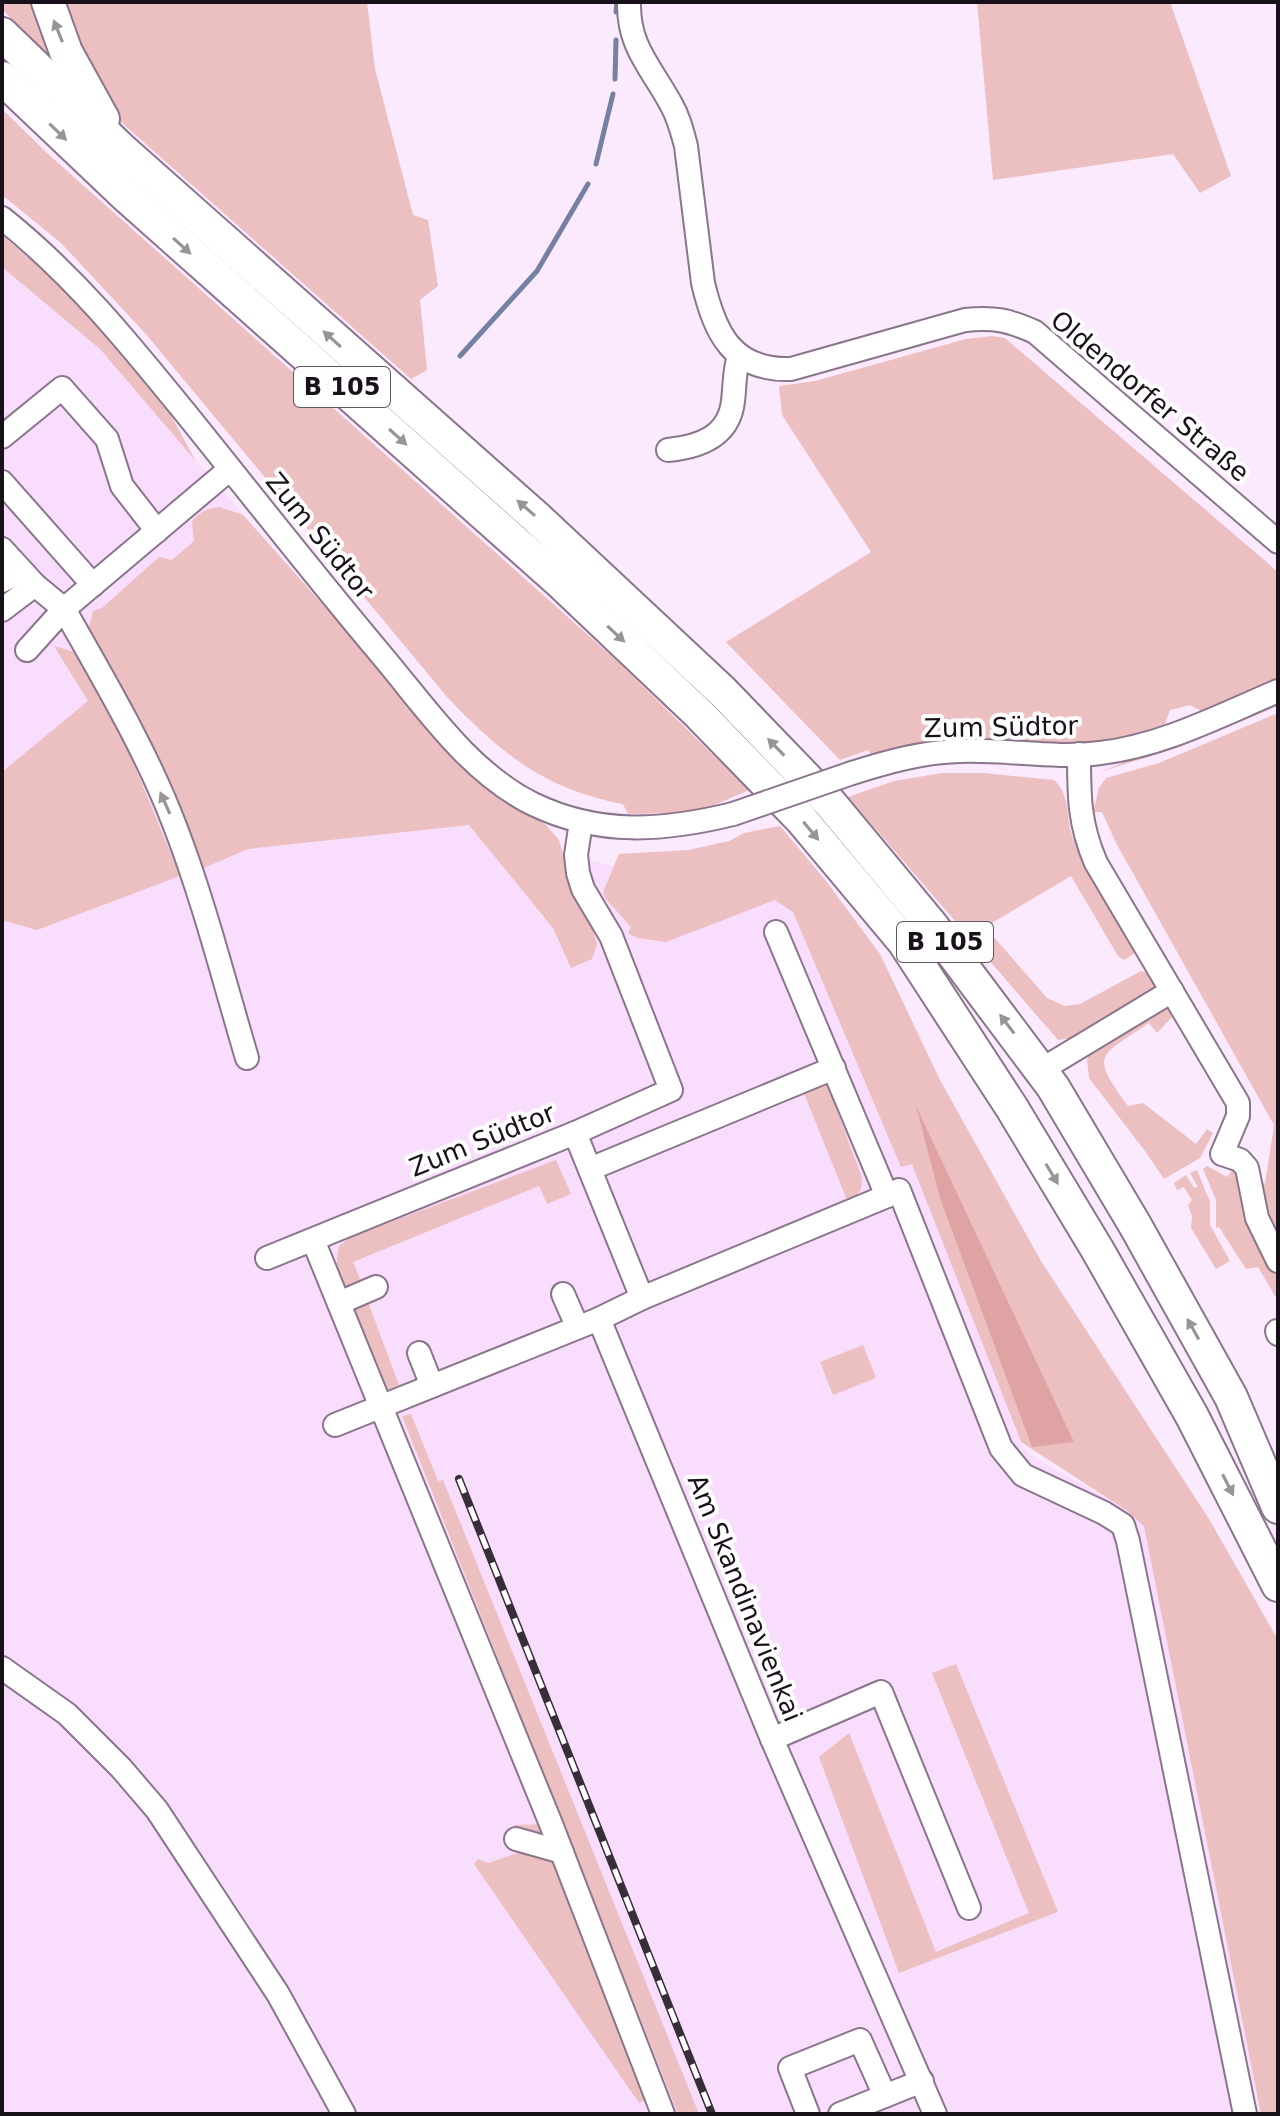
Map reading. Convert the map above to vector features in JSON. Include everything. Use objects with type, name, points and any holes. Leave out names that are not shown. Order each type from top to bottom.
[{"type":"highway","points":[[48,2],[66,52],[121,149]]},
{"type":"highway","name":"B 105","points":[[2,34],[121,149],[537,518],[723,692],[830,803],[933,927],[1041,1070],[1135,1225],[1231,1397],[1278,1507]]},
{"type":"highway","name":"B 105","points":[[2,78],[124,194],[604,624],[699,714],[811,831],[904,942],[1012,1108],[1192,1416],[1278,1585]]},
{"type":"street","points":[[629,2],[629,17],[637,48],[681,125],[708,304],[727,344],[739,356],[733,405],[725,424],[712,439],[691,447],[668,450]]},
{"type":"street","name":"Zum Südtor","points":[[2,218],[54,262],[106,315],[328,591],[459,746],[513,792],[581,822],[607,827],[657,829],[692,824],[733,814],[889,762],[949,751],[1096,754],[1138,746],[1278,691]]},
{"type":"street","name":"Oldendorfer Straße","points":[[739,356],[770,370],[791,369],[965,320],[992,317],[1008,320],[1035,332],[1278,542]]},
{"type":"street","points":[[2,437],[62,388],[107,439],[122,486],[157,531]]},
{"type":"street","name":"Zum Südtor","points":[[27,650],[64,609],[230,469]]},
{"type":"street","points":[[2,482],[93,585]]},
{"type":"street","points":[[2,549],[19,579],[64,609],[137,742],[174,823],[193,875],[247,1058]]},
{"type":"street","points":[[2,610],[19,579]]},
{"type":"street","points":[[1079,754],[1084,834],[1096,863],[1148,958],[1172,991],[1238,1103],[1238,1116],[1222,1154],[1240,1160],[1247,1168],[1257,1218],[1278,1261]]},
{"type":"street","name":"Zum Südtor","points":[[267,1258],[575,1133],[671,1090],[611,936],[580,881],[576,855],[581,822]]},
{"type":"street","points":[[776,932],[887,1196]]},
{"type":"street","points":[[1041,1070],[1172,991]]},
{"type":"street","points":[[590,1169],[834,1068]]},
{"type":"street","points":[[575,1133],[642,1298]]},
{"type":"street","points":[[335,1425],[599,1319],[899,1190],[1001,1448],[1023,1475],[1123,1525],[1245,2114]]},
{"type":"street","points":[[313,1240],[562,1852],[663,2114]]},
{"type":"street","points":[[339,1303],[376,1287]]},
{"type":"street","points":[[563,1294],[577,1326]]},
{"type":"street","name":"Am Skandinavienkai","points":[[599,1319],[772,1739],[935,2114]]},
{"type":"street","points":[[419,1353],[432,1386]]},
{"type":"street","points":[[2,1668],[67,1714],[121,1768],[157,1810],[278,1994],[344,2114]]},
{"type":"street","points":[[772,1739],[881,1692],[969,1908]]},
{"type":"street","points":[[516,1839],[562,1852]]},
{"type":"street","points":[[808,2114],[790,2068],[860,2040],[885,2096]]},
{"type":"street","points":[[840,2114],[922,2081]]},
{"type":"shaded area","points":[[2,2],[35,2],[64,75],[2,9]]},
{"type":"shaded area","points":[[55,2],[367,2],[375,69],[413,215],[428,220],[438,286],[420,300],[427,370],[411,379],[122,123],[98,95]]},
{"type":"shaded area","points":[[977,2],[1170,2],[1231,176],[1200,193],[1173,154],[993,180]]},
{"type":"shaded area","points":[[2,109],[48,154],[616,660],[749,790],[708,808],[628,814],[623,804],[547,779],[487,736],[448,698],[145,333],[61,243],[2,195]]},
{"type":"shaded area","points":[[2,235],[84,306],[166,406],[195,460],[100,349],[2,267]]},
{"type":"shaded area","points":[[2,267],[100,349],[479,786],[557,848],[601,863],[627,869],[753,852],[797,909],[914,1161],[1021,1445],[1032,1456],[1129,1511],[1147,1526],[1264,2114],[2,2114]]},
{"type":"shaded area","points":[[1005,338],[1278,572],[1278,681],[1203,712],[1190,705],[1170,710],[1165,724],[1124,738],[1078,743],[935,740],[871,755],[868,750],[840,760],[726,642],[871,552],[782,415],[779,386],[815,381],[966,339]]},
{"type":"shaded area","points":[[220,507],[243,515],[477,778],[546,825],[559,840],[571,884],[591,924],[597,944],[592,959],[571,968],[553,928],[469,825],[248,849],[199,870],[132,706],[88,631],[93,611],[102,608],[159,557],[172,560],[194,541],[192,521],[204,511]]},
{"type":"shaded area","points":[[54,646],[74,652],[88,670],[121,733],[180,876],[37,930],[2,920],[2,772],[88,701]]},
{"type":"shaded area","points":[[1278,702],[1278,706],[1182,746],[1103,771],[1179,745]]},
{"type":"shaded area","points":[[1278,713],[1278,1301],[1258,1267],[1246,1269],[1219,1227],[1216,1228],[1216,1200],[1203,1169],[1207,1166],[1227,1177],[1237,1164],[1265,1184],[1274,1125],[1116,843],[1102,812],[1093,812],[1099,788],[1106,778],[1159,763]]},
{"type":"shaded area","points":[[942,773],[983,773],[1054,780],[1065,798],[1076,846],[1100,890],[1137,946],[1135,953],[1124,960],[1118,956],[1071,876],[985,927],[1047,998],[1065,1006],[1080,1004],[1141,971],[1152,974],[1156,985],[1149,995],[1072,1038],[1058,1040],[848,797],[894,781]]},
{"type":"shaded area","points":[[780,826],[880,954],[940,1080],[1041,1261],[1209,1519],[1278,1640],[1278,2114],[1261,2114],[1144,1526],[1126,1510],[1021,1442],[912,1164],[901,1167],[793,912],[775,900],[666,942],[638,938],[628,933],[631,927],[605,898],[603,892],[619,854],[688,850]]},
{"type":"shaded area","points":[[1168,1006],[1174,1012],[1173,1016],[1157,1033],[1149,1023],[1110,1050],[1104,1065],[1128,1106],[1143,1103],[1196,1144],[1207,1129],[1213,1133],[1200,1158],[1164,1179],[1089,1078],[1087,1059],[1092,1049]]},
{"type":"shaded area","points":[[826,1081],[862,1178],[861,1189],[855,1198],[847,1200],[803,1091]]},
{"type":"shaded area","points":[[916,1106],[1074,1442],[1032,1447],[940,1198]]},
{"type":"shaded area","points":[[556,1160],[571,1194],[547,1204],[539,1186],[353,1262],[362,1284],[344,1290],[337,1269],[338,1252],[339,1246],[351,1237]]},
{"type":"shaded area","points":[[1197,1170],[1210,1202],[1210,1225],[1230,1261],[1216,1269],[1191,1228],[1192,1216],[1188,1205],[1192,1200],[1184,1187],[1177,1190],[1174,1183],[1186,1175],[1194,1188],[1198,1187],[1190,1173]]},
{"type":"shaded area","points":[[368,1302],[399,1385],[385,1391],[352,1310],[353,1305]]},
{"type":"shaded area","points":[[863,1345],[876,1378],[833,1395],[820,1362]]},
{"type":"shaded area","points":[[411,1414],[438,1481],[443,1480],[699,2114],[678,2114],[402,1416]]},
{"type":"shaded area","points":[[956,1664],[1058,1912],[899,1973],[819,1757],[849,1733],[936,1952],[1029,1913],[932,1673]]},
{"type":"shaded area","points":[[551,1824],[655,2094],[639,2103],[474,1864],[478,1859],[488,1863],[518,1853],[514,1825]]},
{"type":"waterway","points":[[616,12],[617,2]]},
{"type":"waterway","points":[[615,79],[616,40]]},
{"type":"waterway","points":[[596,164],[613,94]]},
{"type":"waterway","points":[[460,356],[537,271],[588,184]]},
{"type":"railway","points":[[459,1479],[712,2114]]}]
